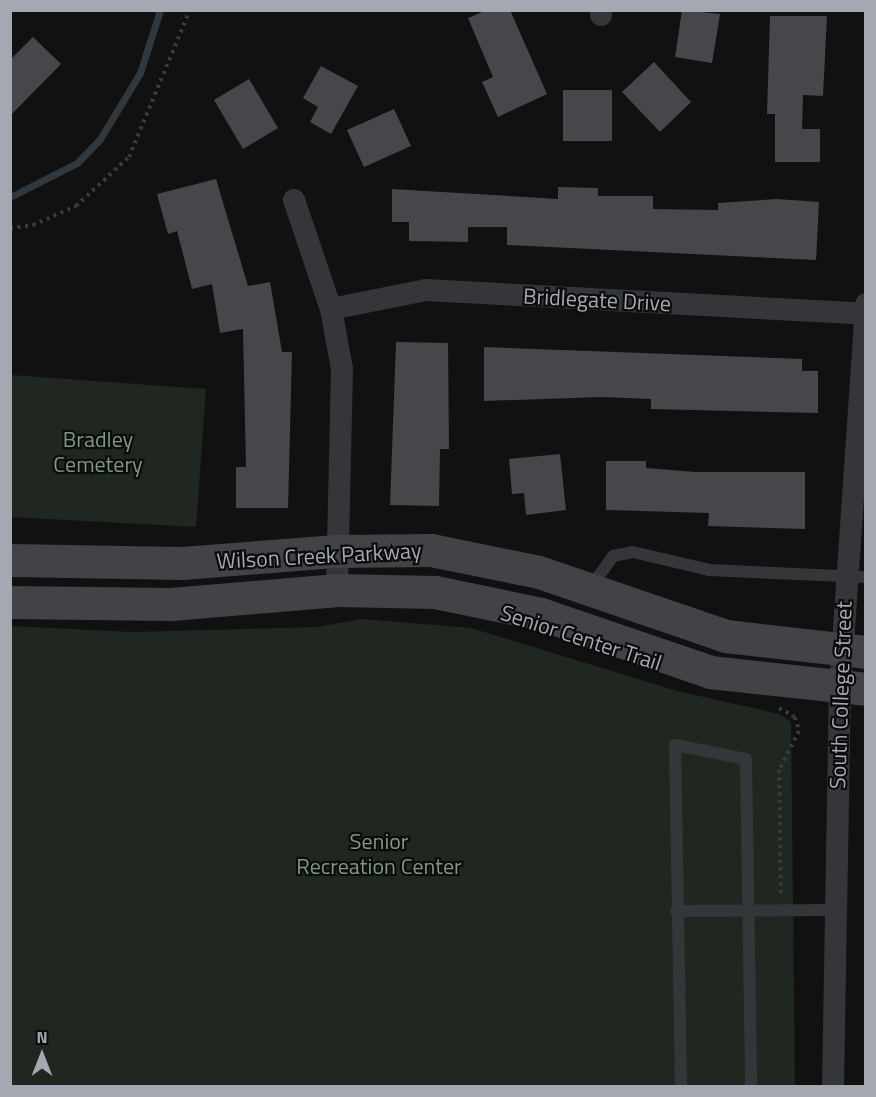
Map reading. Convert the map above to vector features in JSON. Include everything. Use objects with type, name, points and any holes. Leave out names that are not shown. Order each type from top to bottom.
[{"type":"main road","name":"Wilson Creek Parkway","points":[[10,560],[182,563],[334,551],[459,554],[589,589],[726,636],[853,652]]},
{"type":"main road","name":"Wilson Creek Parkway","points":[[10,602],[171,604],[337,590],[468,597],[569,622],[710,672],[853,688]]},
{"type":"street","points":[[294,200],[331,309],[342,369],[334,551],[337,590]]},
{"type":"street","name":"Bridlegate Drive","points":[[331,309],[426,291],[865,314]]},
{"type":"street","name":"South College Street","points":[[833,1086],[834,910],[853,688],[866,304]]},
{"type":"lane","points":[[589,589],[612,556],[633,552],[709,570],[856,576]]},
{"type":"lane","points":[[681,1086],[676,911],[675,746],[746,759],[751,1086]]},
{"type":"lane","points":[[676,911],[834,910]]},
{"type":"path","points":[[10,228],[33,225],[76,206],[129,156],[190,10]]},
{"type":"path","points":[[772,706],[795,717],[799,731],[779,770],[782,910]]},
{"type":"green space","name":"Bradley Cemetery","points":[[11,375],[206,389],[196,527],[11,517]]},
{"type":"green space","name":"Senior Recreation Center","points":[[362,619],[471,628],[677,691],[779,714],[791,722],[795,1086],[11,1086],[11,626],[131,632],[317,627]]},
{"type":"building","points":[[487,10],[510,10],[547,94],[498,117],[482,82],[493,77],[468,18]]},
{"type":"building","points":[[682,10],[720,14],[712,63],[675,57]]},
{"type":"building","points":[[770,16],[827,16],[823,96],[803,95],[802,129],[820,129],[820,162],[775,162],[775,114],[767,114]]},
{"type":"building","points":[[33,37],[61,64],[10,116],[10,60]]},
{"type":"building","points":[[654,62],[691,102],[660,132],[622,92]]},
{"type":"building","points":[[321,66],[358,86],[331,134],[310,122],[318,107],[303,98]]},
{"type":"building","points":[[249,79],[278,128],[243,149],[214,100]]},
{"type":"building","points":[[563,90],[612,90],[612,141],[563,141]]},
{"type":"building","points":[[394,109],[411,146],[364,167],[347,130]]},
{"type":"building","points":[[216,179],[248,286],[270,282],[282,352],[292,352],[288,508],[236,508],[236,467],[246,467],[243,329],[220,333],[212,284],[192,289],[177,231],[168,234],[157,194]]},
{"type":"building","points":[[558,187],[598,188],[598,196],[653,196],[653,209],[718,210],[718,203],[777,199],[819,202],[816,260],[507,245],[507,227],[468,227],[468,242],[409,241],[409,222],[392,222],[392,189],[558,199]]},
{"type":"building","points":[[396,342],[448,343],[449,449],[440,449],[439,506],[390,505]]},
{"type":"building","points":[[484,347],[802,359],[802,371],[818,371],[818,413],[651,409],[651,399],[602,397],[484,401]]},
{"type":"building","points":[[560,454],[566,510],[526,515],[524,493],[512,494],[509,459]]},
{"type":"building","points":[[606,461],[646,461],[646,468],[696,472],[805,472],[805,529],[708,526],[709,513],[606,510]]},
{"type":"waterway","points":[[10,197],[77,163],[100,139],[140,73],[160,10]]}]
